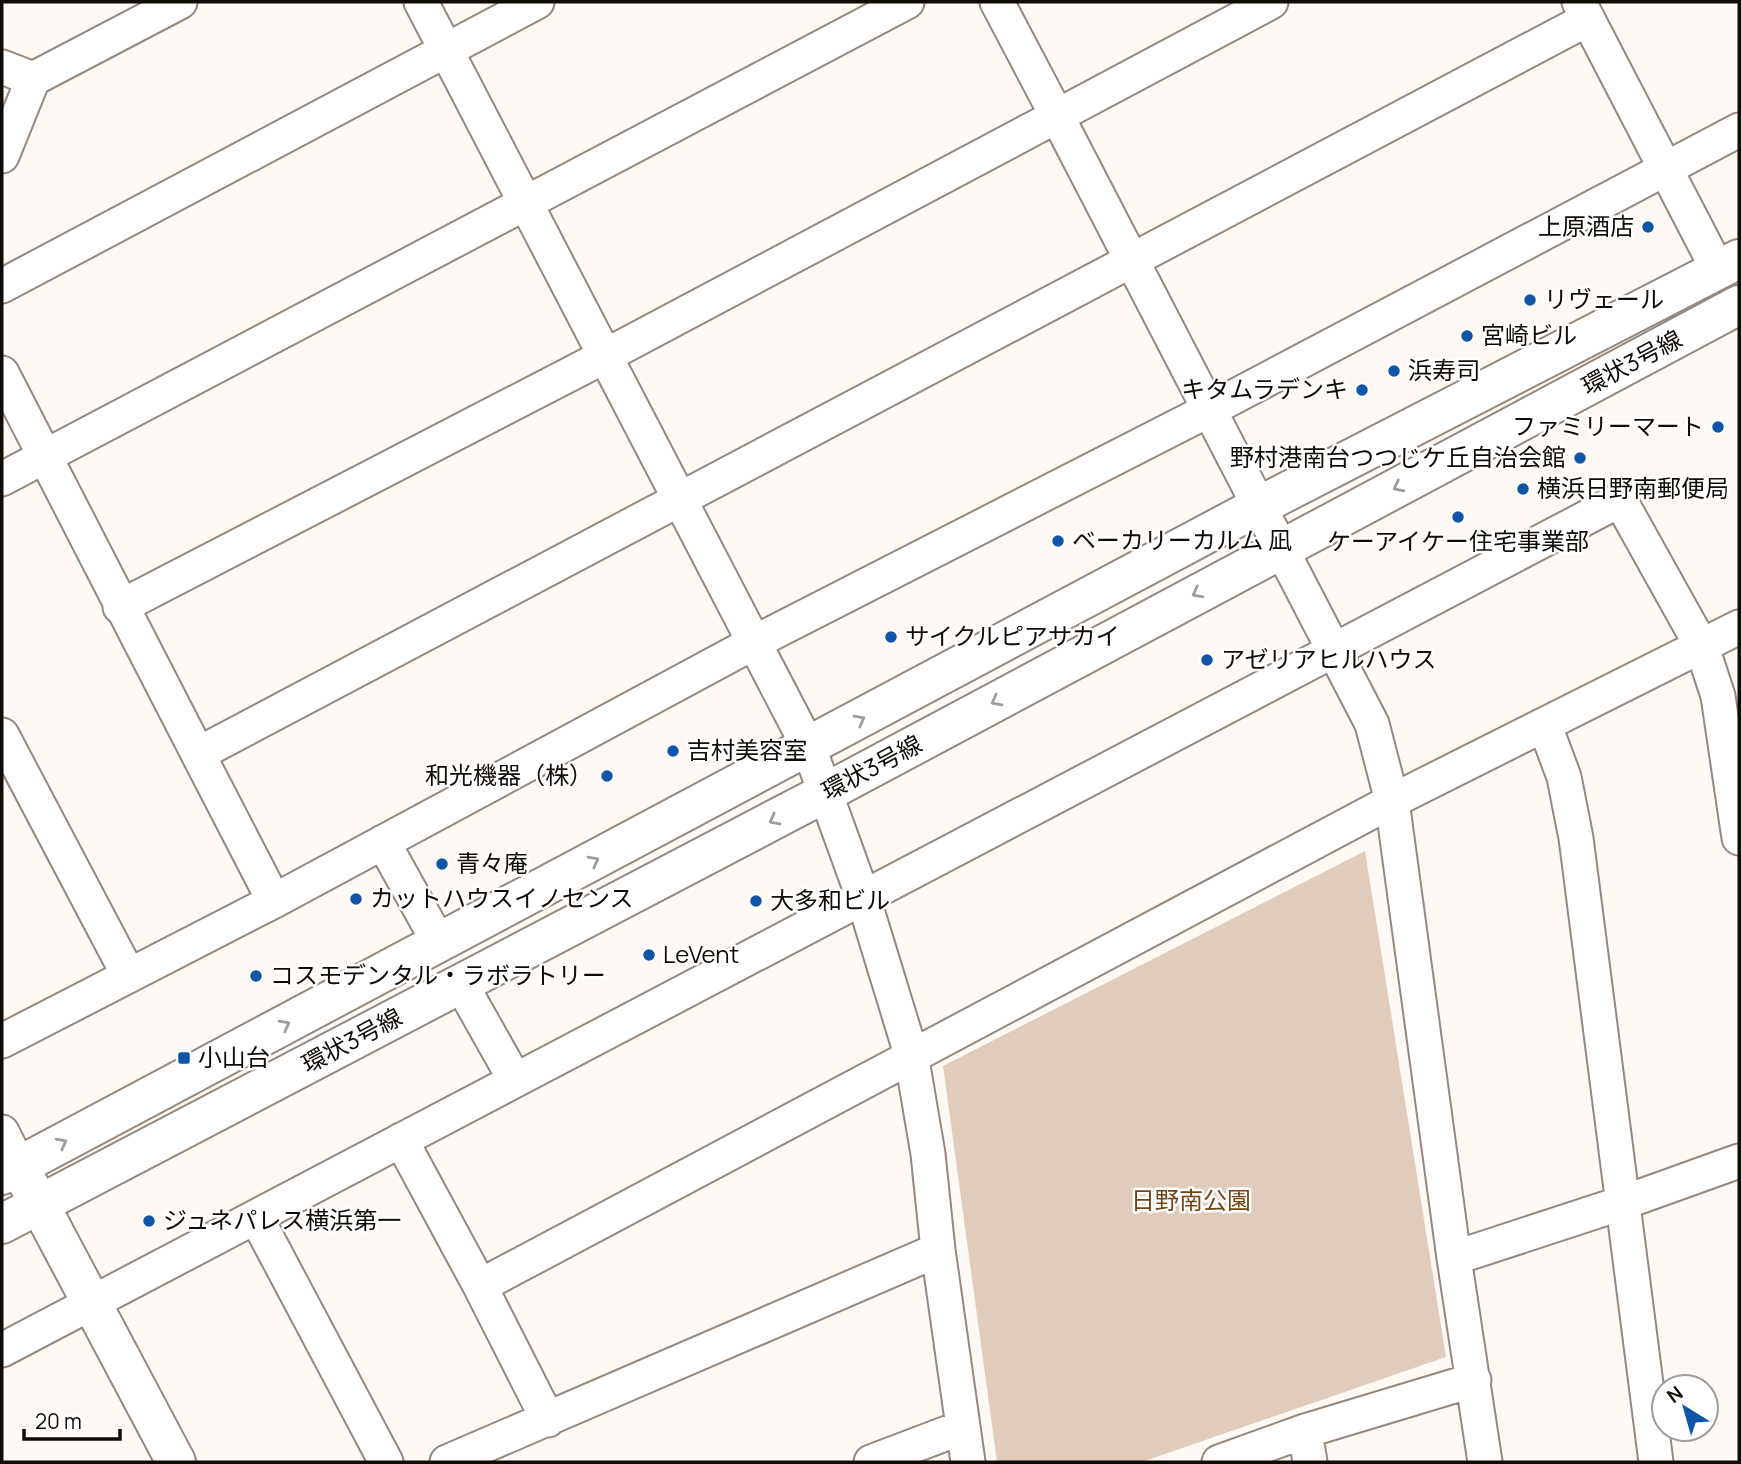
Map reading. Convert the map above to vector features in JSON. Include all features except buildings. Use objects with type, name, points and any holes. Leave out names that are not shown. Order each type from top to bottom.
[{"type":"street","points":[[2,156],[33,79],[180,2]]},
{"type":"street","points":[[421,2],[607,355],[809,748],[863,897],[911,1054],[928,1154],[938,1250],[968,1462]]},
{"type":"street","points":[[2,286],[537,2]]},
{"type":"street","points":[[2,479],[907,2]]},
{"type":"street","points":[[997,2],[1372,724],[1392,801],[1454,1258],[1485,1462]]},
{"type":"street","points":[[120,607],[607,355],[1271,2]]},
{"type":"street","points":[[198,754],[1132,262],[1584,10],[1666,169],[1729,265],[1739,308]]},
{"type":"street","points":[[2,67],[33,79]]},
{"type":"street","points":[[2,1041],[274,901],[755,642],[1209,410],[1739,130]]},
{"type":"street","name":"環状3号線","points":[[10,1170],[809,748],[1259,506],[1729,265]]},
{"type":"street","name":"環状3号線","points":[[2,1224],[825,793],[1281,548],[1739,308]]},
{"type":"street","points":[[2,373],[120,607],[274,901]]},
{"type":"street","points":[[2,1350],[1620,500],[1702,647],[1718,696],[1739,838]]},
{"type":"street","points":[[480,1286],[911,1054],[1392,801],[1739,627]]},
{"type":"street","points":[[1545,726],[1564,777],[1576,838],[1656,1462]]},
{"type":"street","points":[[2,735],[128,974]]},
{"type":"street","points":[[383,842],[439,943]]},
{"type":"street","points":[[461,984],[515,1080]]},
{"type":"street","points":[[2,1132],[10,1170],[39,1204],[93,1301],[176,1462]]},
{"type":"street","points":[[401,1140],[548,1420]]},
{"type":"street","points":[[1454,1258],[1739,1161]]},
{"type":"street","points":[[256,1217],[386,1462]]},
{"type":"street","points":[[447,1462],[938,1250]]},
{"type":"street","points":[[1219,1462],[1307,1447],[1474,1380]]},
{"type":"street","points":[[871,1462],[963,1427]]},
{"type":"green space","name":"日野南公園","points":[[1365,851],[1446,1357],[1142,1462],[997,1462],[943,1066]]},
{"type":"place","name":"上原酒店","points":[[1648,227]]},
{"type":"place","name":"リヴェール","points":[[1530,300]]},
{"type":"place","name":"宮崎ビル","points":[[1467,336]]},
{"type":"place","name":"浜寿司","points":[[1394,371]]},
{"type":"place","name":"キタムラデンキ","points":[[1362,390]]},
{"type":"place","name":"ファミリーマート","points":[[1718,427]]},
{"type":"place","name":"野村港南台つつじケ丘自治会館","points":[[1580,458]]},
{"type":"place","name":"横浜日野南郵便局","points":[[1523,489]]},
{"type":"place","name":"ケーアイケー住宅事業部","points":[[1458,517]]},
{"type":"place","name":"ベーカリーカルム 凪","points":[[1058,541]]},
{"type":"place","name":"サイクルピアサカイ","points":[[891,637]]},
{"type":"place","name":"アゼリアヒルハウス","points":[[1207,660]]},
{"type":"place","name":"吉村美容室","points":[[673,751]]},
{"type":"place","name":"和光機器（株）","points":[[607,776]]},
{"type":"place","name":"青々庵","points":[[442,864]]},
{"type":"place","name":"カットハウスイノセンス","points":[[356,899]]},
{"type":"place","name":"大多和ビル","points":[[756,901]]},
{"type":"place","name":"LeVent","points":[[649,955]]},
{"type":"place","name":"コスモデンタル・ラボラトリー","points":[[256,976]]},
{"type":"place","name":"小山台","points":[[184,1058]]},
{"type":"place","name":"ジュネパレス横浜第一","points":[[149,1221]]}]
